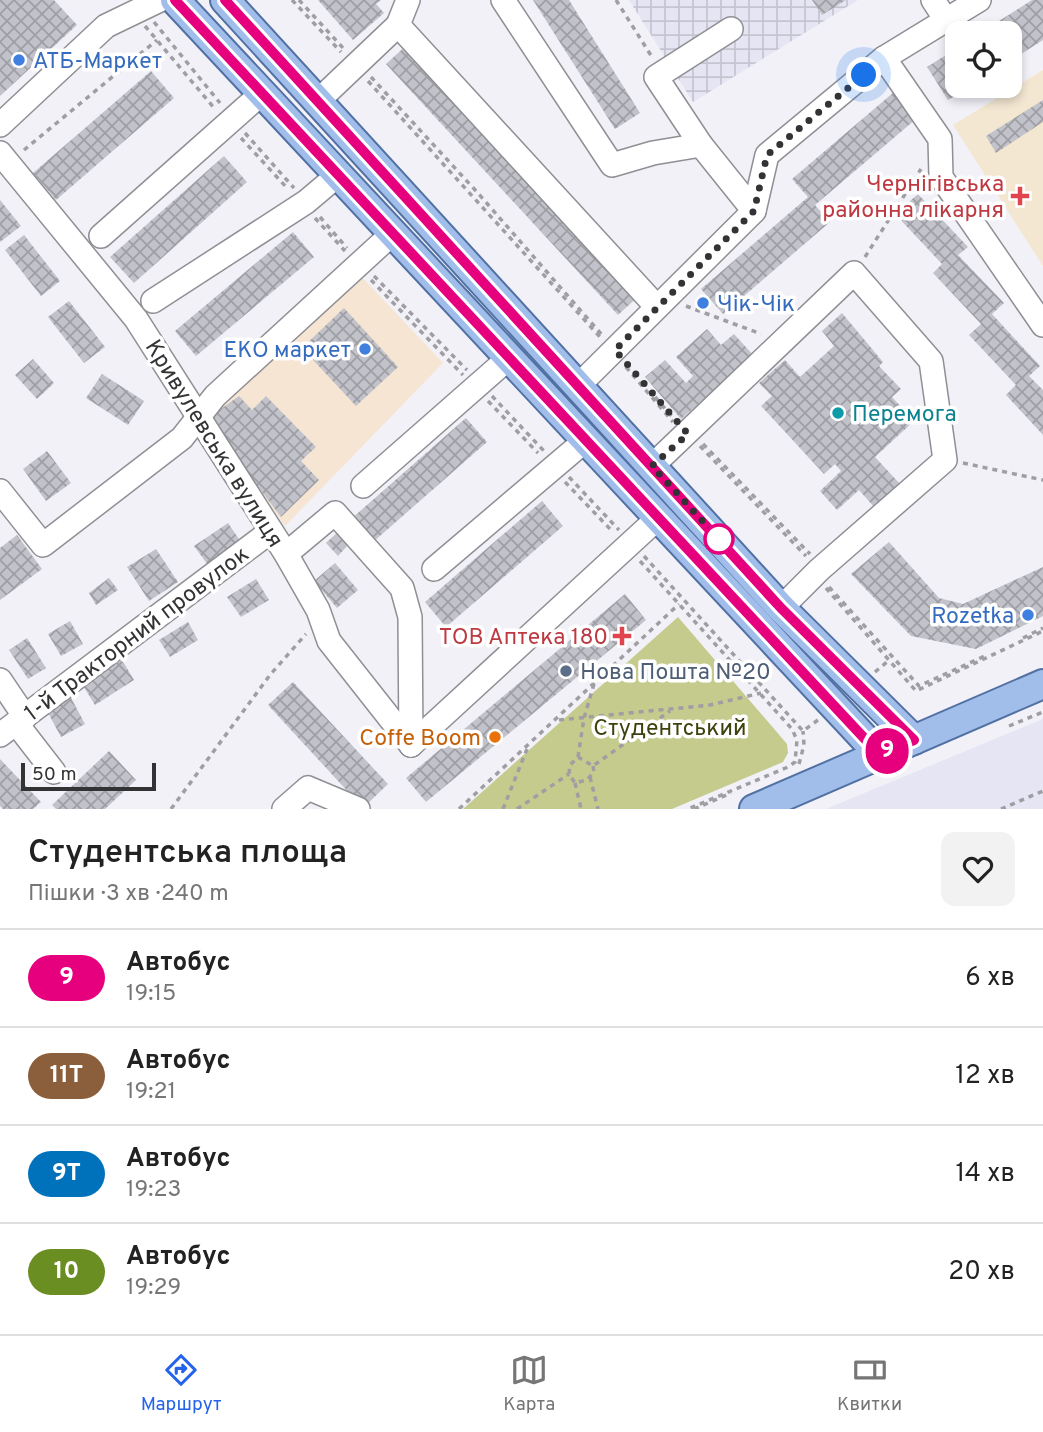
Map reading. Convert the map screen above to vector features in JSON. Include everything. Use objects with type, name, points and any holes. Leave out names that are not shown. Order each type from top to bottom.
[{"type":"main road","points":[[175,0],[879,754]]},
{"type":"main road","points":[[225,0],[781,608],[914,740]]},
{"type":"main road","points":[[754,809],[1043,684]]},
{"type":"street","points":[[318,102],[398,25],[408,0]]},
{"type":"street","points":[[503,0],[612,165],[701,145]]},
{"type":"street","points":[[933,0],[946,20]]},
{"type":"street","points":[[579,385],[754,211],[767,155],[884,58],[979,0]]},
{"type":"street","points":[[3,117],[106,26],[145,6]]},
{"type":"street","points":[[398,25],[661,302]]},
{"type":"street","points":[[731,29],[656,77],[701,145],[754,211]]},
{"type":"street","points":[[884,58],[940,139],[941,177],[1043,325]]},
{"type":"street","points":[[102,236],[261,94]]},
{"type":"street","name":"Кривулевська вулиця","points":[[4,159],[136,319],[199,416],[209,438],[286,554],[318,610],[328,641],[411,745]]},
{"type":"street","points":[[153,301],[304,203],[338,175]]},
{"type":"street","points":[[0,491],[43,545],[182,438],[215,396],[393,233]]},
{"type":"street","points":[[652,466],[690,436],[854,273],[931,361],[945,460],[781,608]]},
{"type":"street","points":[[363,486],[510,357]]},
{"type":"street","points":[[434,569],[553,465],[587,439]]},
{"type":"street","points":[[286,554],[335,513],[402,588],[410,617],[411,745]]},
{"type":"street","points":[[411,745],[631,546],[658,518]]},
{"type":"street","name":"1-й Тракторний провулок","points":[[14,725],[271,531]]},
{"type":"street","points":[[0,680],[14,725],[54,772]]},
{"type":"street","points":[[284,809],[307,788],[358,809]]},
{"type":"path","points":[[292,0],[356,65]]},
{"type":"path","points":[[299,0],[690,436],[821,570],[830,588],[919,687],[1043,630]]},
{"type":"path","points":[[616,0],[663,73]]},
{"type":"path","points":[[145,6],[157,40],[360,265],[479,386],[798,726]]},
{"type":"path","points":[[145,6],[230,121]]},
{"type":"path","points":[[4,159],[157,40]]},
{"type":"path","points":[[854,273],[940,139]]},
{"type":"path","points":[[661,302],[782,342]]},
{"type":"path","points":[[614,351],[690,436],[821,570]]},
{"type":"path","points":[[945,460],[1043,480]]},
{"type":"path","points":[[631,546],[679,604],[792,729],[797,740],[795,762],[688,809]]},
{"type":"path","points":[[459,809],[679,604]]},
{"type":"path","points":[[172,809],[270,675],[303,640],[318,610]]},
{"type":"path","points":[[581,809],[575,783],[569,774],[570,765],[578,757],[584,718],[594,684]]},
{"type":"path","points":[[556,720],[710,705],[761,693]]},
{"type":"path","points":[[598,809],[590,778],[593,766],[671,709]]},
{"type":"path","points":[[797,765],[804,745],[803,731]]},
{"type":"path","points":[[503,809],[528,746]]},
{"type":"path","points":[[578,757],[593,766]]},
{"type":"path","points":[[517,809],[569,774]]},
{"type":"path","points":[[575,783],[590,778]]},
{"type":"path","points":[[1001,809],[1043,791]]},
{"type":"shaded area","points":[[629,0],[858,0],[693,102]]},
{"type":"shaded area","name":"Чернігівська районна лікарня","points":[[1043,70],[1043,266],[953,125],[997,98],[1022,98],[1022,83]]},
{"type":"shaded area","points":[[360,275],[443,363],[285,526],[207,419]]},
{"type":"shaded area","points":[[1043,719],[1043,809],[826,809],[1038,721]]},
{"type":"green space","name":"Студентський","points":[[678,617],[787,744],[788,753],[783,762],[672,809],[463,809]]},
{"type":"building","name":"АТБ-Маркет","points":[[0,0],[54,0],[77,25],[0,96]]},
{"type":"building","points":[[318,0],[381,0],[376,4],[384,13],[353,40]]},
{"type":"building","points":[[533,0],[569,0],[640,113],[615,129]]},
{"type":"building","points":[[812,0],[846,0],[822,15]]},
{"type":"building","points":[[1032,0],[1043,0],[1043,40],[1022,53],[1022,21],[999,21]]},
{"type":"building","points":[[410,42],[642,293],[618,315],[386,64]]},
{"type":"building","points":[[945,56],[945,95],[927,67]]},
{"type":"building","points":[[151,71],[174,98],[56,200],[33,173]]},
{"type":"building","points":[[894,92],[916,119],[815,205],[830,222],[723,314],[701,289],[808,197],[792,179]]},
{"type":"building","points":[[1043,100],[1043,122],[996,153],[986,136]]},
{"type":"building","points":[[224,156],[247,182],[134,283],[110,257]]},
{"type":"building","points":[[918,194],[968,247],[958,255],[1004,303],[992,314],[1040,366],[1029,376],[1043,390],[1043,435],[1006,395],[1016,385],[969,335],[981,324],[933,273],[942,264],[895,214]]},
{"type":"building","points":[[0,200],[21,226],[0,242]]},
{"type":"building","points":[[293,232],[314,257],[196,356],[175,331]]},
{"type":"building","points":[[24,235],[60,281],[41,296],[5,250]]},
{"type":"building","points":[[69,301],[105,347],[84,363],[48,317]]},
{"type":"building","points":[[344,308],[398,367],[356,406],[302,348]]},
{"type":"building","name":"Перемога","points":[[842,313],[883,362],[879,366],[901,389],[892,397],[914,421],[875,457],[900,484],[874,507],[859,490],[837,510],[820,491],[841,471],[835,464],[824,474],[761,406],[772,396],[759,383],[785,360],[800,377],[834,346],[822,331]]},
{"type":"building","points":[[707,329],[721,345],[734,334],[754,356],[681,419],[645,377],[665,360],[686,383],[693,376],[676,357]]},
{"type":"building","points":[[33,359],[54,383],[37,399],[15,375]]},
{"type":"building","points":[[102,374],[144,401],[128,425],[86,398]]},
{"type":"building","points":[[239,396],[252,410],[266,396],[316,447],[301,461],[319,480],[281,517],[207,419]]},
{"type":"building","points":[[466,418],[487,442],[372,543],[351,519]]},
{"type":"building","points":[[47,451],[71,483],[46,501],[23,469]]},
{"type":"building","points":[[542,501],[563,526],[446,627],[425,602]]},
{"type":"building","points":[[228,523],[243,545],[208,565],[194,546]]},
{"type":"building","points":[[339,531],[349,544],[338,556],[326,543]]},
{"type":"building","points":[[17,535],[42,569],[0,600],[0,548]]},
{"type":"building","points":[[889,542],[939,598],[963,604],[1043,567],[1043,616],[976,649],[911,636],[851,574]]},
{"type":"building","points":[[156,549],[178,582],[149,601],[127,567]]},
{"type":"building","points":[[335,563],[358,590],[337,608],[314,581]]},
{"type":"building","points":[[109,578],[118,590],[96,605],[89,593]]},
{"type":"building","points":[[256,579],[269,600],[241,617],[227,597]]},
{"type":"building","points":[[625,594],[646,620],[426,802],[406,778]]},
{"type":"building","points":[[70,621],[83,644],[61,656],[48,634]]},
{"type":"building","points":[[188,622],[198,640],[170,657],[159,640]]},
{"type":"building","points":[[27,638],[46,668],[28,679],[9,650]]},
{"type":"building","points":[[122,660],[134,680],[95,705],[82,684]]},
{"type":"building","points":[[293,682],[388,784],[363,808],[268,705]]},
{"type":"building","points":[[70,696],[85,724],[61,737],[46,709]]},
{"type":"building","points":[[109,751],[136,780],[105,809],[56,809],[52,805]]},
{"type":"building","points":[[0,759],[41,802],[33,809],[3,809],[0,806]]},
{"type":"bus line","name":"9","points":[[175,0],[587,439],[834,709],[879,754],[914,740],[781,608],[225,0]]},
{"type":"place","name":"АТБ-Маркет","points":[[19,60]]},
{"type":"place","name":"Чернігівська районна лікарня","points":[[1020,196]]},
{"type":"place","name":"Чік-Чік","points":[[703,303]]},
{"type":"place","name":"ЕКО маркет","points":[[365,349]]},
{"type":"place","name":"Перемога","points":[[838,413]]},
{"type":"place","name":"Rozetka","points":[[1028,615]]},
{"type":"place","name":"ТОВ Аптека 180","points":[[622,636]]},
{"type":"place","name":"Нова Пошта №20","points":[[566,671]]},
{"type":"place","name":"Coffe Boom","points":[[495,737]]},
{"type":"route","points":[[719,539],[652,466],[688,434],[615,350],[656,306],[754,211],[767,155],[864,75]]}]
